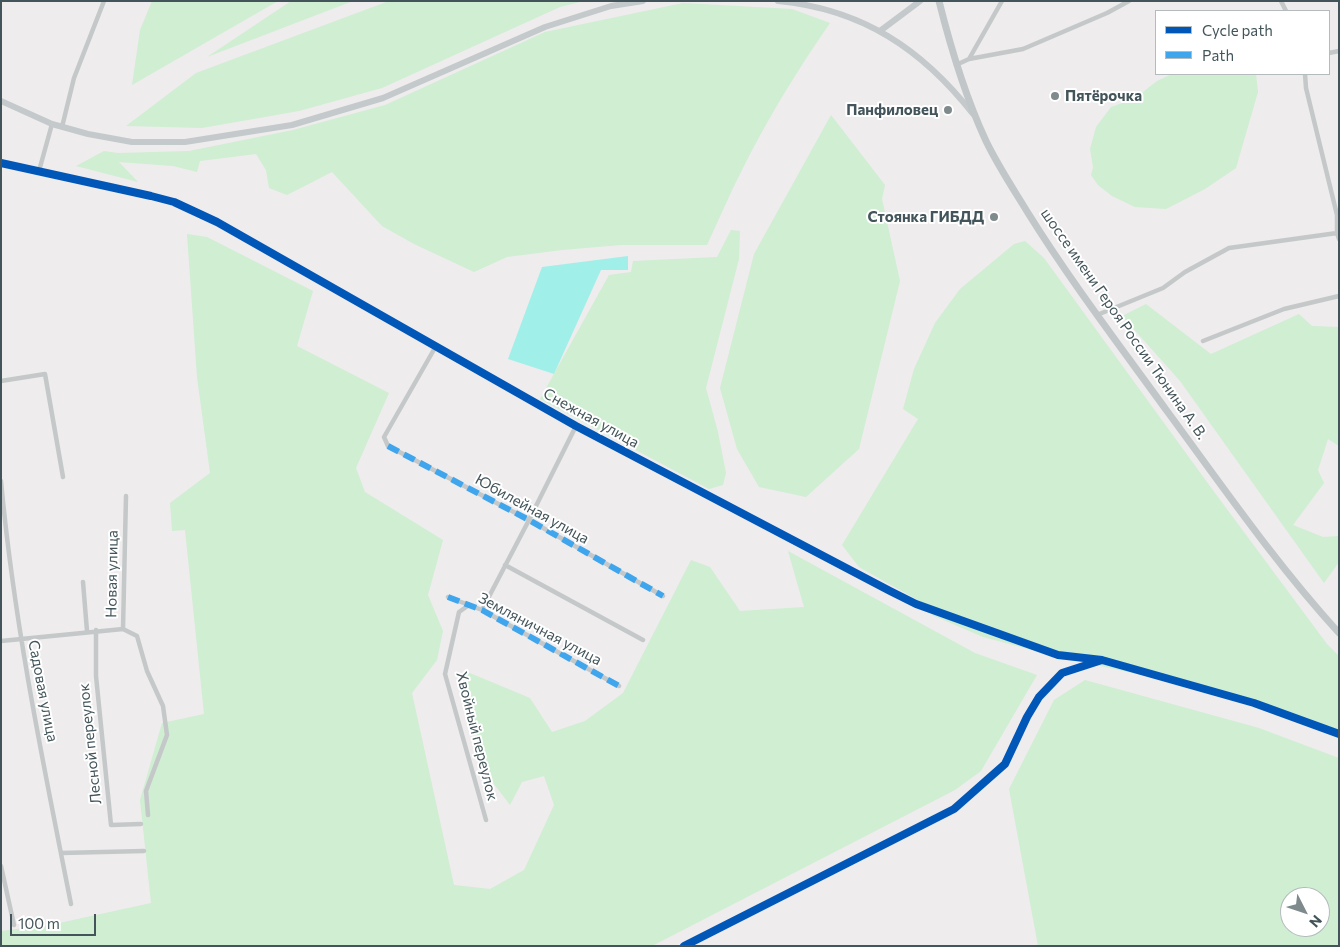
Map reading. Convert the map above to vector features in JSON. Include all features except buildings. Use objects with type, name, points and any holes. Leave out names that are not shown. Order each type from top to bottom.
[{"type":"main road","points":[[1,101],[62,127],[132,142],[185,142],[292,125],[383,98],[545,27],[611,6],[643,1]]},
{"type":"main road","points":[[778,1],[795,3],[848,17],[880,31],[930,66],[949,84],[976,117]]},
{"type":"main road","points":[[880,31],[920,1]]},
{"type":"main road","name":"шоссе имени Героя России Тюнина А. В.","points":[[940,1],[956,65],[976,117],[1002,172],[1044,238],[1097,315],[1258,536],[1314,606],[1339,633]]},
{"type":"main road","points":[[684,946],[954,809],[1005,764],[1027,717],[1039,697],[1062,673],[1102,660],[1254,703],[1339,734]]},
{"type":"street","points":[[62,127],[74,78],[104,1]]},
{"type":"street","points":[[969,59],[1002,1]]},
{"type":"street","points":[[956,65],[969,59],[1023,49],[1107,13],[1130,1]]},
{"type":"street","points":[[1305,75],[1306,88],[1337,215],[1339,239]]},
{"type":"street","points":[[39,171],[52,124]]},
{"type":"street","name":"Снежная улица","points":[[1,163],[174,202],[217,222],[576,426],[916,604],[1058,655],[1102,660]]},
{"type":"street","points":[[1097,315],[1163,288],[1185,272],[1229,248],[1337,233]]},
{"type":"street","points":[[1202,342],[1284,309],[1339,296]]},
{"type":"street","name":"Юбилейная улица","points":[[436,346],[384,437],[388,446],[529,520],[663,596]]},
{"type":"street","points":[[1,381],[45,374],[63,477]]},
{"type":"street","points":[[482,610],[576,426]]},
{"type":"street","name":"Садовая улица","points":[[1,481],[7,548],[20,638],[70,904]]},
{"type":"street","name":"Новая улица","points":[[126,496],[123,629],[137,636],[147,671],[163,706],[167,735],[146,791],[148,815]]},
{"type":"street","points":[[505,565],[643,640]]},
{"type":"street","points":[[83,582],[87,631]]},
{"type":"street","name":"Земляничная улица","points":[[448,597],[482,610],[619,686]]},
{"type":"street","name":"Хвойный переулок","points":[[469,606],[459,612],[445,674],[486,820]]},
{"type":"street","points":[[1,640],[123,629]]},
{"type":"street","name":"Лесной переулок","points":[[96,630],[96,676],[111,825],[141,824]]},
{"type":"street","points":[[61,853],[144,851]]},
{"type":"street","points":[[1,866],[14,925]]},
{"type":"green space","points":[[152,1],[278,1],[132,85],[140,30]]},
{"type":"green space","points":[[291,1],[353,1],[207,57]]},
{"type":"green space","points":[[389,1],[584,1],[560,7],[382,88],[299,111],[202,128],[126,126],[196,73]]},
{"type":"green space","points":[[683,3],[792,9],[830,23],[773,112],[734,187],[707,245],[621,245],[562,250],[507,257],[474,272],[414,244],[382,226],[332,172],[287,195],[269,188],[266,170],[256,154],[200,161],[197,172],[173,166],[119,162],[138,182],[76,166],[104,151],[118,153],[189,151],[293,130],[385,105],[545,32]]},
{"type":"green space","points":[[1170,75],[1256,75],[1258,92],[1236,168],[1205,189],[1166,209],[1135,207],[1112,196],[1098,185],[1091,175],[1093,167],[1090,149],[1096,127],[1111,107],[1134,99],[1157,81]]},
{"type":"green space","points":[[831,115],[885,185],[882,199],[900,281],[859,449],[806,497],[759,487],[737,449],[720,388],[754,254]]},
{"type":"green space","points":[[731,230],[740,231],[739,259],[706,388],[718,432],[726,473],[723,485],[709,489],[540,399],[609,275],[631,272],[633,261],[717,257]]},
{"type":"green space","points":[[187,234],[207,237],[313,291],[297,346],[389,393],[356,468],[365,492],[443,540],[428,595],[443,631],[437,660],[412,693],[454,885],[490,889],[524,870],[554,805],[544,776],[522,782],[510,805],[494,784],[466,705],[465,671],[530,698],[552,732],[585,721],[623,693],[691,560],[710,567],[740,611],[804,607],[788,551],[975,653],[1037,675],[981,771],[955,790],[652,946],[1,946],[1,931],[50,925],[151,903],[140,800],[162,723],[204,714],[185,530],[172,531],[170,503],[210,473],[197,377]]},
{"type":"green space","points":[[1025,241],[1044,258],[1212,489],[1327,644],[1339,656],[1339,732],[1254,700],[1047,654],[983,637],[932,615],[923,603],[859,567],[842,545],[918,419],[903,409],[914,369],[935,323],[960,289],[1014,244]]},
{"type":"green space","points":[[1146,304],[1211,354],[1299,314],[1312,326],[1339,327],[1339,446],[1328,439],[1318,470],[1324,483],[1293,525],[1323,537],[1339,536],[1339,562],[1324,583],[1180,381],[1122,316]]},
{"type":"green space","points":[[1085,680],[1259,728],[1339,758],[1339,946],[1038,946],[1009,789],[1054,700]]},
{"type":"water","points":[[628,256],[628,270],[601,270],[554,374],[508,359],[542,267]]},
{"type":"marked path","points":[[388,446],[529,520],[663,596]]},
{"type":"marked path","points":[[448,597],[482,610],[619,686]]},
{"type":"cycle path","points":[[1,163],[174,202],[217,222],[576,426],[916,604],[1058,655],[1102,660]]},
{"type":"cycle path","points":[[684,946],[954,809],[1005,764],[1027,717],[1039,697],[1062,673],[1102,660],[1254,703],[1339,734]]},
{"type":"place","name":"Пятёрочка","points":[[1055,96]]},
{"type":"place","name":"Панфиловец","points":[[948,110]]},
{"type":"place","name":"Стоянка ГИБДД","points":[[994,217]]}]
